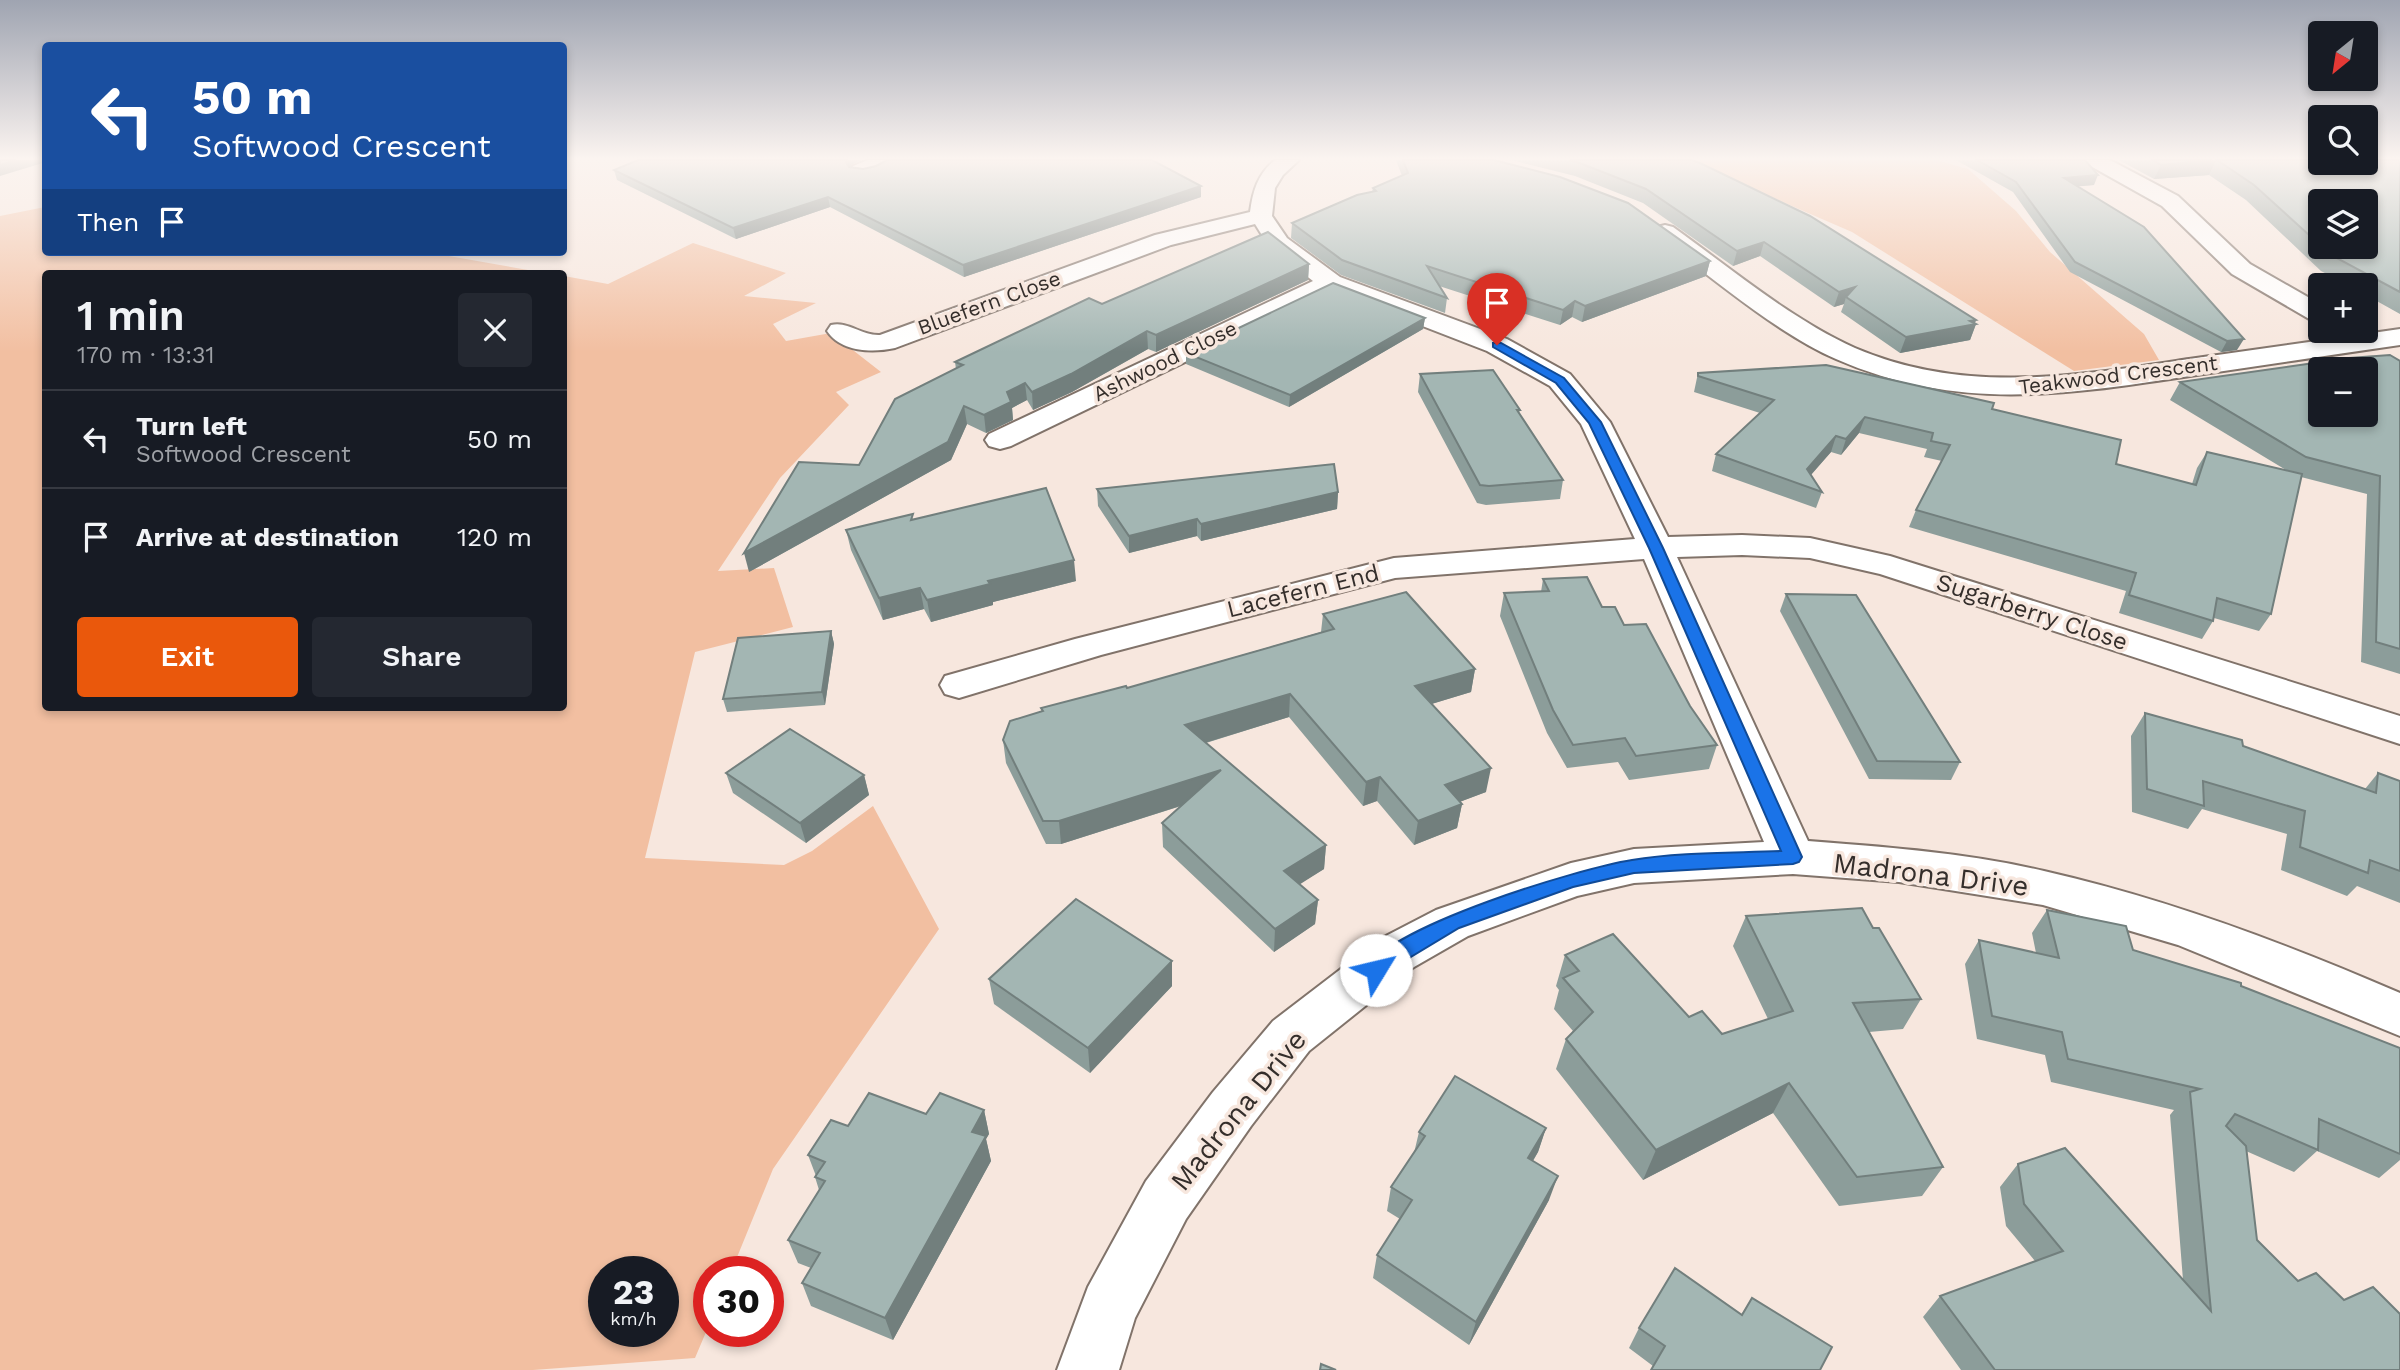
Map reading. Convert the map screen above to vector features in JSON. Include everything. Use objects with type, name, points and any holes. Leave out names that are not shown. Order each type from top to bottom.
[{"type":"street","name":"Bluefern Close","points":[[840,331],[861,343],[885,342],[1163,240],[1229,224]]},
{"type":"street","points":[[1266,224],[1278,243],[1331,282],[1497,345],[1560,380],[1595,422],[1656,548],[1793,857]]},
{"type":"street","name":"Teakwood Crescent","points":[[1653,224],[1819,341],[1880,367],[1958,384],[2004,388],[2072,384],[2321,343]]},
{"type":"street","points":[[2194,224],[2241,269],[2264,285],[2308,308]]},
{"type":"street","name":"Ashwood Close","points":[[1000,440],[1331,282]]},
{"type":"street","name":"Teakwood Crescent","points":[[2378,336],[2400,337]]},
{"type":"street","points":[[2374,343],[2400,360]]},
{"type":"street","name":"Sugarberry Close","points":[[1656,548],[1742,545],[1810,548],[1844,554],[1890,566],[2400,730]]},
{"type":"street","name":"Lacefern End","points":[[959,685],[1088,647],[1394,568],[1656,548]]},
{"type":"street","name":"Madrona Drive","points":[[1088,1370],[1109,1308],[1166,1200],[1232,1108],[1291,1037],[1397,953],[1452,923],[1571,880],[1634,866],[1793,857],[1899,866],[2043,888],[2188,929],[2400,1015]]},
{"type":"shaded area","points":[[0,224],[42,224],[42,256],[449,256],[528,270],[42,270],[42,711],[567,711],[567,277],[608,284],[693,243],[786,273],[744,296],[816,303],[773,324],[786,341],[831,333],[881,372],[836,392],[849,405],[780,478],[718,571],[774,568],[793,627],[695,652],[645,858],[784,865],[812,851],[873,806],[939,929],[773,1169],[738,1256],[693,1256],[693,1347],[700,1347],[695,1358],[533,1370],[0,1370]]},
{"type":"shaded area","points":[[1833,224],[2027,224],[2050,252],[2144,334],[2159,360],[2074,371],[1852,232]]},
{"type":"building","points":[[725,224],[745,224],[733,228]]},
{"type":"building","points":[[881,224],[1087,224],[963,265]]},
{"type":"building","points":[[1293,224],[1658,224],[1710,261],[1585,306],[1575,301],[1563,310],[1427,266],[1447,298],[1342,260]]},
{"type":"building","points":[[1697,224],[1823,224],[1976,320],[1970,321],[1976,324],[1906,337],[1846,297],[1855,287],[1839,292],[1764,242],[1737,251]]},
{"type":"building","points":[[2047,224],[2139,224],[2244,339],[2227,341],[2075,262]]},
{"type":"building","points":[[2297,224],[2308,224],[2308,234]]},
{"type":"building","points":[[2378,224],[2400,224],[2400,292],[2378,280],[2378,273],[2365,273],[2338,259],[2378,259]]},
{"type":"building","points":[[1268,232],[1309,264],[1156,335],[1147,331],[1071,374],[1032,392],[1025,383],[1007,392],[1011,402],[984,415],[964,406],[948,442],[744,553],[799,462],[859,465],[895,399],[963,365],[955,362],[1089,298],[1102,304]]},
{"type":"building","points":[[1333,283],[1425,318],[1290,395],[1186,353]]},
{"type":"building","points":[[2390,355],[2400,361],[2400,649],[2376,642],[2380,476],[2306,457],[2180,382],[2308,364],[2308,427],[2378,427],[2378,357],[2363,357]]},
{"type":"building","points":[[1826,365],[1994,403],[1992,409],[2121,440],[2116,464],[2196,485],[2207,452],[2302,474],[2271,614],[2217,598],[2213,621],[2129,595],[2136,573],[1916,510],[1950,445],[1931,441],[1933,433],[1865,417],[1846,439],[1836,436],[1807,469],[1822,492],[1716,454],[1774,400],[1698,376],[1698,373]]},
{"type":"building","points":[[1493,370],[1563,480],[1480,485],[1420,374]]},
{"type":"building","points":[[1334,464],[1338,492],[1201,524],[1197,519],[1129,536],[1097,489]]},
{"type":"building","points":[[1046,488],[1074,560],[988,581],[990,584],[927,600],[920,588],[879,598],[846,530],[913,514],[911,520]]},
{"type":"building","points":[[1587,577],[1602,607],[1615,607],[1624,625],[1646,624],[1690,706],[1717,745],[1636,756],[1625,738],[1573,745],[1553,710],[1504,593],[1549,591],[1543,579]]},
{"type":"building","points":[[1406,592],[1475,669],[1415,686],[1491,768],[1445,785],[1462,804],[1418,821],[1380,777],[1366,782],[1290,694],[1185,725],[1326,845],[1284,871],[1318,900],[1275,929],[1162,823],[1221,770],[1059,821],[1043,821],[1003,740],[1010,721],[1043,711],[1041,708],[1126,686],[1127,688],[1334,629],[1323,614]]},
{"type":"building","points":[[1786,594],[1856,595],[1960,762],[1877,761]]},
{"type":"building","points":[[831,631],[822,692],[723,699],[738,638]]},
{"type":"building","points":[[2145,713],[2242,740],[2243,746],[2376,793],[2378,773],[2400,781],[2400,871],[2370,860],[2368,873],[2300,847],[2305,811],[2203,781],[2204,806],[2147,789]]},
{"type":"building","points":[[790,729],[864,775],[800,823],[726,773]]},
{"type":"building","points":[[1076,899],[1172,961],[1088,1048],[989,979]]},
{"type":"building","points":[[1862,908],[1873,928],[1879,928],[1921,999],[1853,1003],[1943,1167],[1857,1177],[1789,1083],[1656,1150],[1566,1039],[1593,1012],[1563,978],[1579,971],[1565,955],[1613,934],[1689,1017],[1702,1011],[1722,1034],[1793,1011],[1746,916]]},
{"type":"building","points":[[2047,910],[2126,926],[2133,950],[2241,983],[2241,986],[2400,1048],[2400,1154],[2319,1119],[2318,1150],[2235,1114],[2226,1126],[2246,1146],[2257,1240],[2298,1281],[2316,1273],[2344,1300],[2373,1287],[2400,1314],[2400,1370],[1995,1370],[1940,1296],[2063,1251],[2024,1204],[2018,1164],[2065,1148],[2211,1311],[2190,1092],[2200,1089],[2068,1059],[2062,1032],[1992,1016],[1979,940],[2059,958]]},
{"type":"building","points":[[1455,1076],[1546,1128],[1528,1158],[1558,1176],[1476,1322],[1377,1255],[1412,1200],[1391,1187],[1425,1136],[1419,1132]]},
{"type":"building","points":[[869,1093],[926,1114],[940,1093],[984,1110],[972,1132],[986,1136],[885,1318],[802,1283],[820,1253],[788,1240],[825,1181],[815,1177],[825,1162],[808,1155],[831,1120],[848,1126]]},
{"type":"building","points":[[1675,1268],[1742,1315],[1752,1298],[1832,1347],[1820,1370],[1651,1370],[1665,1346],[1639,1328]]},
{"type":"building","points":[[1321,1364],[1336,1370],[1320,1370]]},
{"type":"route","points":[[1376,970],[1397,953],[1452,923],[1571,880],[1634,866],[1793,857],[1656,548],[1595,422],[1560,380],[1497,345]]}]
